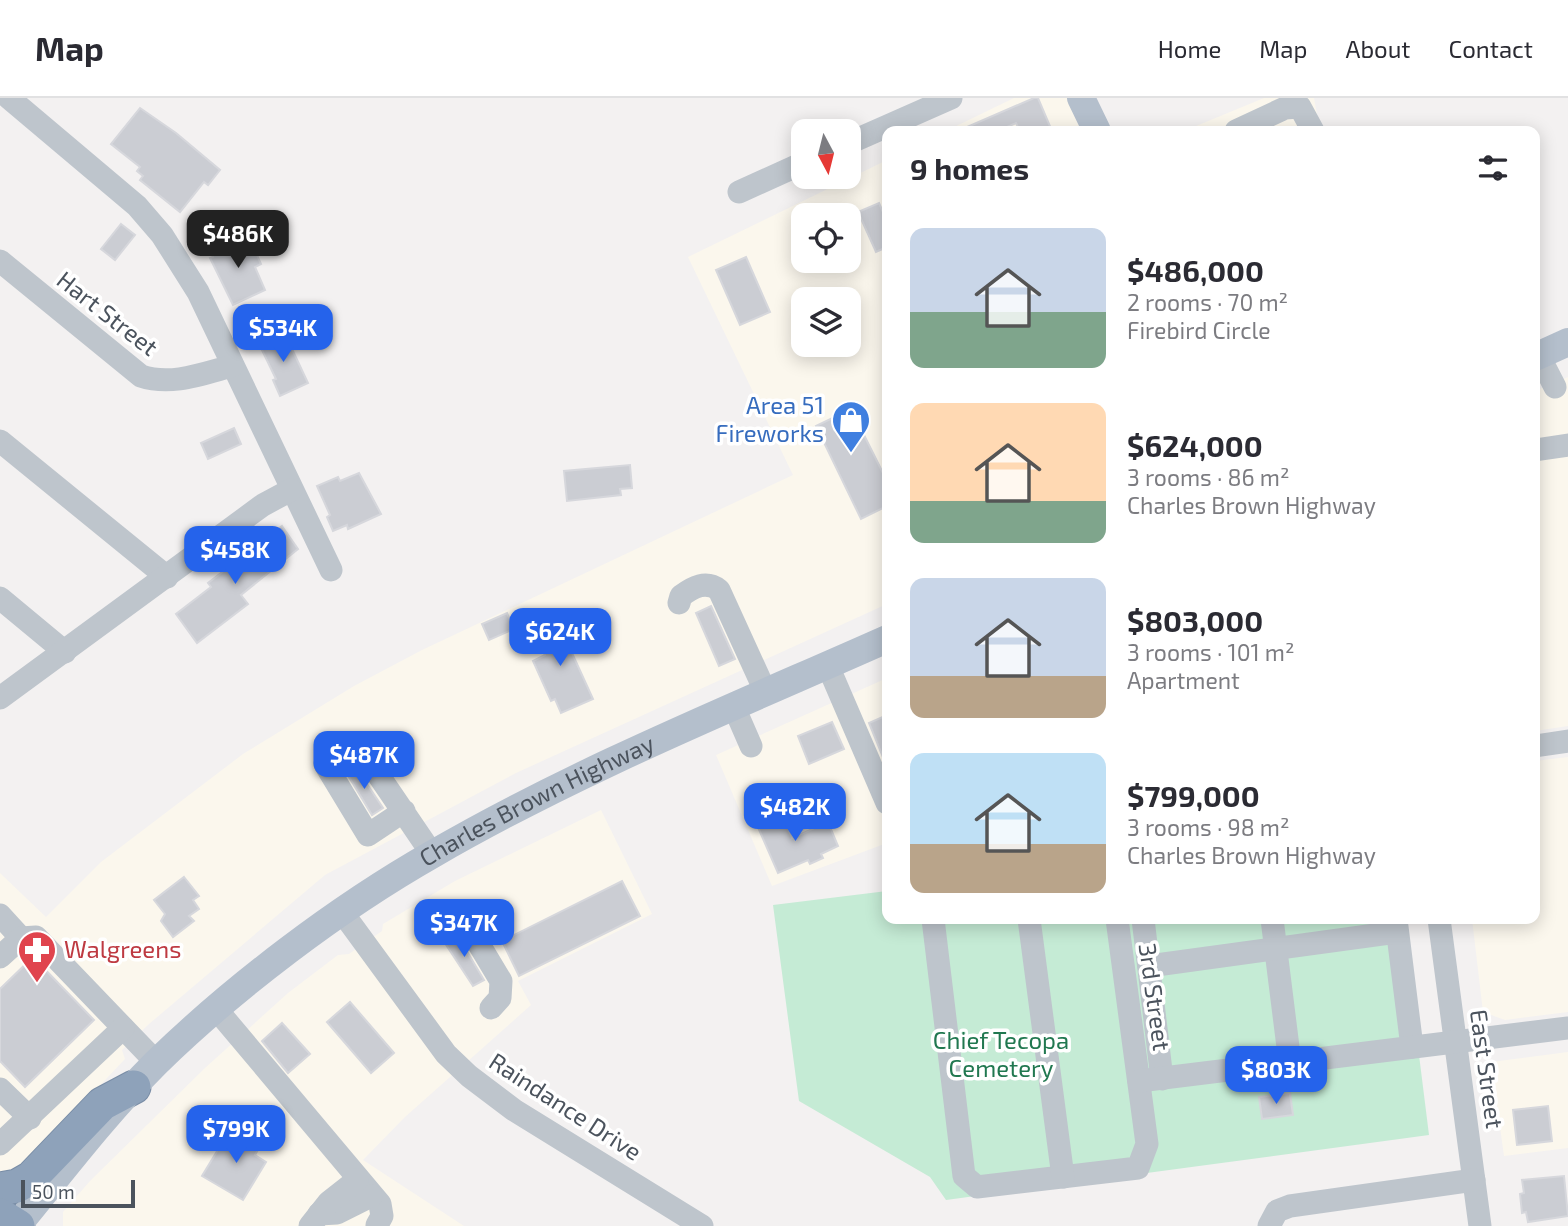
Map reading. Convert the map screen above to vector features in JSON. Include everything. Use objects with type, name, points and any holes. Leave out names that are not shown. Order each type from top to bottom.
[{"type":"highway","points":[[0,1189],[17,1186],[31,1178],[102,1104],[134,1087]]},
{"type":"highway","points":[[0,1215],[18,1226]]},
{"type":"main road","points":[[1081,98],[1095,126]]},
{"type":"main road","points":[[1540,355],[1568,342]]},
{"type":"main road","name":"Charles Brown Highway","points":[[18,1226],[157,1063],[217,1010],[342,912],[432,854],[571,781],[882,641]]},
{"type":"street","points":[[9,98],[128,198],[154,225],[198,292],[290,490],[331,570]]},
{"type":"street","points":[[888,126],[951,98]]},
{"type":"street","points":[[1247,126],[1285,108],[1300,107],[1310,126]]},
{"type":"street","points":[[861,138],[882,128]]},
{"type":"street","points":[[739,192],[791,168]]},
{"type":"street","name":"Hart Street","points":[[0,261],[141,376],[154,381],[180,380],[232,366]]},
{"type":"street","points":[[1540,361],[1555,387]]},
{"type":"street","points":[[0,442],[167,577]]},
{"type":"street","points":[[1540,449],[1568,445]]},
{"type":"street","points":[[0,698],[263,505],[290,490]]},
{"type":"street","points":[[679,603],[681,596],[694,587],[708,584],[719,590],[766,693]]},
{"type":"street","points":[[0,598],[65,652]]},
{"type":"street","points":[[828,666],[882,791]]},
{"type":"street","points":[[734,708],[751,746]]},
{"type":"street","points":[[1540,745],[1568,741]]},
{"type":"street","points":[[404,811],[432,854]]},
{"type":"street","name":"Raindance Drive","points":[[342,912],[446,1054],[469,1076],[514,1110],[702,1226]]},
{"type":"street","points":[[0,915],[21,938]]},
{"type":"street","points":[[447,921],[457,918],[465,921],[501,981],[500,998],[491,1008]]},
{"type":"street","name":"3rd Street","points":[[934,924],[964,1176],[977,1187],[1138,1168],[1147,1144],[1150,1080],[1118,924]]},
{"type":"street","points":[[1030,924],[1063,1177]]},
{"type":"street","points":[[1144,924],[1149,966],[1150,1080]]},
{"type":"street","points":[[1273,924],[1290,1063]]},
{"type":"street","name":"East Street","points":[[1440,924],[1480,1226]]},
{"type":"street","points":[[1149,966],[1276,949],[1396,925],[1412,1047]]},
{"type":"street","points":[[0,957],[21,938],[36,937],[157,1063]]},
{"type":"street","points":[[217,1010],[380,1205],[382,1216],[377,1225]]},
{"type":"street","points":[[0,1144],[123,1028]]},
{"type":"street","name":"3rd Street","points":[[1150,1080],[1568,1028]]},
{"type":"street","points":[[0,1089],[30,1118]]},
{"type":"street","points":[[1269,1226],[1277,1211],[1290,1206],[1474,1180]]},
{"type":"street","points":[[314,1220],[364,1188]]},
{"type":"shaded area","points":[[1014,98],[1067,98],[1079,126],[956,126]]},
{"type":"shaded area","points":[[1264,98],[1314,98],[1319,126],[1196,126]]},
{"type":"shaded area","points":[[882,162],[882,606],[516,773],[325,875],[149,1024],[122,1050],[125,1059],[31,1158],[16,1173],[0,1177],[0,873],[46,917],[101,862],[243,754],[354,686],[422,650],[793,475],[688,257],[791,207],[791,273],[861,273],[861,203],[799,203],[828,189],[861,189],[861,173]]},
{"type":"shaded area","points":[[1568,377],[1568,726],[1540,730],[1540,389]]},
{"type":"shaded area","points":[[882,680],[882,845],[772,886],[716,755]]},
{"type":"shaded area","points":[[1568,757],[1568,1012],[1505,1020],[1483,1012],[1473,924],[1540,924],[1540,760]]},
{"type":"shaded area","points":[[601,810],[652,914],[518,981],[531,1005],[405,1117],[363,1160],[464,1226],[63,1226],[63,1212],[90,1181],[205,1068],[288,993],[338,955],[349,954],[382,931],[383,924],[455,881]]},
{"type":"shaded area","points":[[1568,1052],[1568,1148],[1504,1156],[1491,1062]]},
{"type":"green space","name":"Chief Tecopa Cemetery","points":[[882,892],[882,924],[1403,924],[1429,1135],[946,1200],[930,1177],[799,1101],[773,905]]},
{"type":"building","points":[[1038,98],[1050,126],[1018,126],[1016,123],[1009,126],[970,126]]},
{"type":"building","points":[[140,108],[176,133],[220,170],[208,185],[204,182],[180,212],[140,180],[143,176],[137,171],[140,167],[111,144]]},
{"type":"building","points":[[879,203],[882,210],[882,249],[876,252],[861,219],[861,211]]},
{"type":"building","points":[[121,224],[135,235],[115,260],[101,249]]},
{"type":"building","points":[[248,235],[261,264],[255,267],[265,290],[233,305],[210,258],[213,257],[211,252]]},
{"type":"building","points":[[746,257],[770,312],[740,325],[716,270]]},
{"type":"building","points":[[284,332],[308,383],[280,396],[273,380],[276,379],[259,344]]},
{"type":"building","name":"Area 51 Fireworks","points":[[851,409],[882,471],[882,508],[861,519],[816,426]]},
{"type":"building","points":[[234,428],[241,444],[208,459],[201,443]]},
{"type":"building","points":[[630,465],[632,488],[620,489],[621,495],[567,501],[564,471]]},
{"type":"building","points":[[359,473],[381,514],[348,529],[347,525],[333,531],[327,517],[330,515],[317,486],[338,477],[340,481]]},
{"type":"building","points":[[282,526],[298,549],[241,595],[248,604],[197,643],[176,614],[211,587],[208,583]]},
{"type":"building","points":[[711,606],[735,659],[719,666],[696,613]]},
{"type":"building","points":[[507,613],[514,629],[489,640],[482,624]]},
{"type":"building","points":[[556,618],[593,699],[561,713],[555,699],[551,701],[533,661],[545,655],[532,628]]},
{"type":"building","points":[[882,717],[882,755],[869,723]]},
{"type":"building","points":[[832,722],[844,749],[809,764],[798,736]]},
{"type":"building","points":[[355,766],[383,808],[372,815],[346,772]]},
{"type":"building","points":[[782,814],[792,838],[828,822],[838,846],[821,854],[823,858],[810,864],[808,860],[778,873],[757,825]]},
{"type":"building","points":[[184,877],[199,896],[193,900],[199,909],[189,916],[194,921],[173,937],[161,921],[165,914],[154,900]]},
{"type":"building","points":[[622,881],[640,916],[519,976],[502,941]]},
{"type":"building","points":[[456,933],[484,980],[473,986],[443,940]]},
{"type":"building","name":"Walgreens","points":[[33,957],[94,1020],[25,1087],[0,1061],[0,989]]},
{"type":"building","points":[[350,1002],[394,1053],[371,1073],[327,1022]]},
{"type":"building","points":[[282,1023],[310,1054],[288,1073],[262,1041]]},
{"type":"building","points":[[1290,1093],[1293,1115],[1262,1119],[1259,1097]]},
{"type":"building","points":[[1548,1106],[1552,1141],[1517,1145],[1513,1110]]},
{"type":"building","points":[[246,1130],[263,1141],[255,1155],[266,1162],[243,1200],[202,1176],[225,1138],[237,1145]]},
{"type":"building","points":[[1564,1176],[1568,1216],[1528,1222],[1526,1212],[1522,1213],[1522,1180]]},
{"type":"place","name":"Area 51 Fireworks","points":[[851,454]]},
{"type":"place","name":"Walgreens","points":[[37,984]]}]
